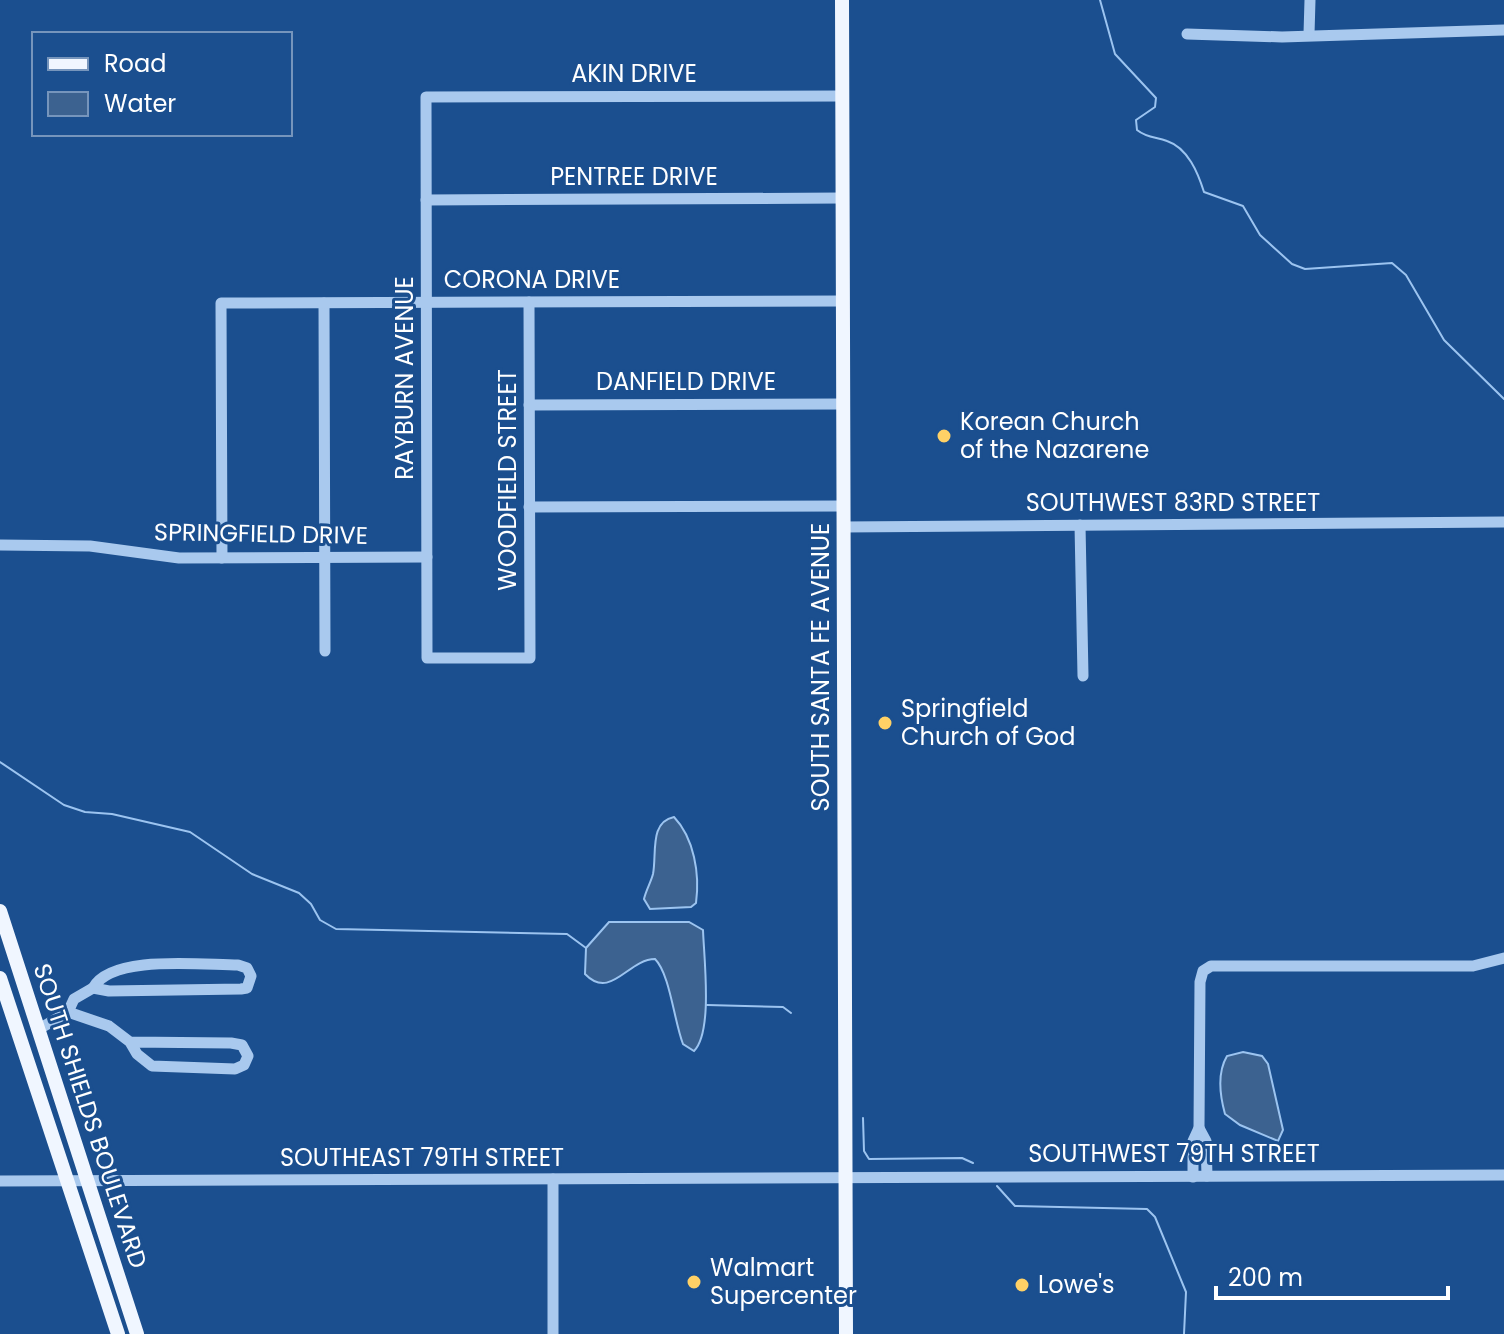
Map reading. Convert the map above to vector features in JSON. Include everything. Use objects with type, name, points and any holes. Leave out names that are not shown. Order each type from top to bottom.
[{"type":"main road","name":"SOUTH SANTA FE AVENUE","points":[[842,0],[846,1334]]},
{"type":"main road","name":"SOUTH SHIELDS BOULEVARD","points":[[0,911],[137,1334]]},
{"type":"main road","name":"SOUTH SHIELDS BOULEVARD","points":[[0,978],[118,1334]]},
{"type":"street","points":[[1309,34],[1310,0]]},
{"type":"street","points":[[1187,34],[1504,30]]},
{"type":"street","name":"AKIN DRIVE","points":[[426,97],[842,96]]},
{"type":"street","name":"RAYBURN AVENUE","points":[[426,97],[427,658]]},
{"type":"street","name":"PENTREE DRIVE","points":[[426,200],[842,198]]},
{"type":"street","name":"CORONA DRIVE","points":[[222,558],[221,303],[842,301]]},
{"type":"street","name":"WOODFIELD STREET","points":[[427,658],[530,658],[529,302]]},
{"type":"street","points":[[324,303],[325,651]]},
{"type":"street","name":"DANFIELD DRIVE","points":[[529,405],[842,404]]},
{"type":"street","points":[[529,507],[843,506]]},
{"type":"street","name":"SOUTHWEST 83RD STREET","points":[[843,527],[1504,522]]},
{"type":"street","points":[[1080,525],[1083,676]]},
{"type":"street","name":"SPRINGFIELD DRIVE","points":[[0,545],[90,546],[147,556],[427,557]]},
{"type":"street","points":[[1193,1177],[1193,1141],[1199,1128],[1200,982],[1203,971],[1211,966],[1473,966],[1504,958]]},
{"type":"street","points":[[39,1029],[68,1012],[74,999],[93,988],[98,979],[121,967],[238,965],[247,968],[251,976],[247,988],[241,989],[109,991],[93,988]]},
{"type":"street","points":[[68,1012],[109,1026],[130,1042],[143,1060],[159,1068],[235,1069],[247,1063],[246,1050],[231,1043],[130,1042]]},
{"type":"street","points":[[1199,1128],[1206,1141],[1207,1176]]},
{"type":"street","name":"SOUTHWEST 79TH STREET","points":[[845,1177],[1504,1175]]},
{"type":"street","name":"SOUTHEAST 79TH STREET","points":[[0,1181],[845,1177]]},
{"type":"street","points":[[553,1179],[553,1334]]},
{"type":"water","points":[[674,817],[686,835],[694,857],[696,903],[691,907],[650,909],[644,899],[653,874],[657,832],[666,820]]},
{"type":"water","points":[[609,922],[689,922],[703,930],[706,976],[704,1028],[694,1051],[683,1044],[668,986],[655,959],[636,965],[620,977],[603,983],[585,974],[586,948]]},
{"type":"water","points":[[1243,1052],[1262,1056],[1268,1064],[1283,1130],[1278,1141],[1240,1125],[1225,1114],[1221,1092],[1222,1070],[1227,1056]]},
{"type":"waterway","points":[[1100,0],[1115,54],[1156,98],[1155,107],[1136,120],[1137,130],[1181,149],[1195,169],[1204,192],[1243,206],[1260,235],[1292,264],[1305,269],[1392,263],[1406,275],[1444,340],[1504,399]]},
{"type":"waterway","points":[[0,762],[64,805],[85,812],[112,814],[190,832],[252,874],[299,893],[311,904],[320,920],[336,929],[567,934],[586,948]]},
{"type":"waterway","points":[[707,1005],[783,1007],[791,1013]]},
{"type":"waterway","points":[[863,1118],[864,1151],[869,1159],[962,1158],[973,1163]]},
{"type":"waterway","points":[[997,1186],[1015,1206],[1147,1209],[1155,1217],[1186,1292],[1184,1334]]},
{"type":"place","name":"Korean Church of the Nazarene","points":[[944,436]]},
{"type":"place","name":"Springfield Church of God","points":[[885,723]]},
{"type":"place","name":"Walmart Supercenter","points":[[694,1282]]},
{"type":"place","name":"Lowe's","points":[[1022,1285]]}]
